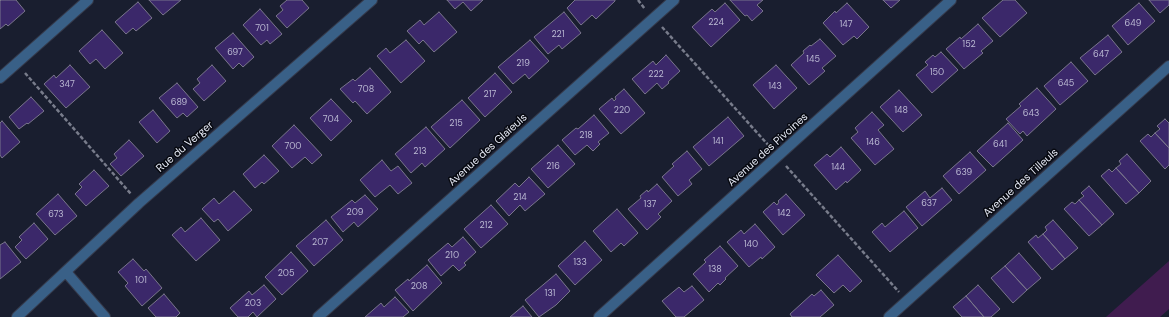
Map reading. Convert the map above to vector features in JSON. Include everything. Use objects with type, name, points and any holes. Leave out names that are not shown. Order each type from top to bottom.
[{"type":"street","points":[[0,78],[88,0]]},
{"type":"street","name":"Rue du Verger","points":[[17,317],[139,203],[372,0]]},
{"type":"street","name":"Avenue des Glaïeuls","points":[[318,317],[674,0]]},
{"type":"street","name":"Avenue des Pivoines","points":[[599,317],[951,0]]},
{"type":"street","name":"Avenue des Tilleuls","points":[[889,317],[1169,66]]},
{"type":"street","points":[[66,272],[105,317]]},
{"type":"path","points":[[16,64],[139,203]]},
{"type":"shaded area","points":[[1169,261],[1169,309],[1160,317],[1106,317]]},
{"type":"building","points":[[16,0],[25,11],[8,26],[6,24],[0,29],[0,1]]},
{"type":"building","points":[[149,0],[181,0],[163,15]]},
{"type":"building","points":[[287,0],[302,0],[309,8],[287,28],[276,16],[283,10],[280,6]]},
{"type":"building","points":[[447,0],[483,0],[471,11],[463,2],[455,9]]},
{"type":"building","points":[[575,0],[615,1],[596,19],[592,15],[581,25],[567,8]]},
{"type":"building","points":[[730,0],[763,0],[757,5],[763,11],[752,21],[747,15],[745,16]]},
{"type":"building","points":[[883,0],[900,0],[891,8]]},
{"type":"building","points":[[1003,0],[1015,0],[1027,13],[1000,37],[982,18]]},
{"type":"building","points":[[1149,0],[1169,0],[1169,5],[1160,13]]},
{"type":"building","points":[[138,2],[152,18],[136,31],[133,28],[126,34],[115,22]]},
{"type":"building","points":[[725,3],[740,20],[711,47],[692,27],[712,9],[715,12]]},
{"type":"building","points":[[847,3],[869,27],[857,39],[854,36],[843,45],[823,23],[835,11],[836,13]]},
{"type":"building","points":[[1139,3],[1155,21],[1128,45],[1112,26]]},
{"type":"building","points":[[260,9],[282,34],[270,44],[267,40],[261,45],[243,25]]},
{"type":"building","points":[[439,12],[457,32],[434,52],[423,40],[419,44],[407,31],[420,20],[424,25]]},
{"type":"building","points":[[564,12],[581,33],[562,49],[559,45],[548,54],[534,37]]},
{"type":"building","points":[[978,24],[993,41],[981,51],[983,53],[964,69],[946,49],[960,37],[961,39]]},
{"type":"building","points":[[102,30],[123,53],[105,69],[96,59],[90,64],[79,51]]},
{"type":"building","points":[[233,33],[254,57],[243,67],[239,63],[233,69],[215,48]]},
{"type":"building","points":[[1108,35],[1122,52],[1095,75],[1080,58]]},
{"type":"building","points":[[820,39],[836,56],[822,68],[825,71],[809,85],[791,65],[804,53],[803,51]]},
{"type":"building","points":[[406,40],[425,61],[401,83],[377,56],[386,48],[390,53]]},
{"type":"building","points":[[530,40],[549,61],[529,79],[525,74],[513,84],[498,67]]},
{"type":"building","points":[[941,52],[958,70],[932,93],[916,75],[928,65],[925,62],[933,55],[935,57]]},
{"type":"building","points":[[666,55],[680,71],[662,89],[657,83],[645,94],[632,79],[653,61],[656,65]]},
{"type":"building","points":[[1071,62],[1088,81],[1060,105],[1044,86]]},
{"type":"building","points":[[70,65],[90,87],[66,108],[44,84],[54,75],[56,78]]},
{"type":"building","points":[[212,65],[226,81],[204,101],[193,89],[200,83],[197,79]]},
{"type":"building","points":[[776,65],[797,88],[774,109],[753,85]]},
{"type":"building","points":[[370,68],[391,92],[367,114],[355,101],[353,103],[340,89],[353,79],[355,81]]},
{"type":"building","points":[[495,73],[512,92],[485,117],[468,98]]},
{"type":"building","points":[[177,83],[198,107],[187,117],[183,113],[177,118],[159,98]]},
{"type":"building","points":[[1037,88],[1056,109],[1027,136],[1023,131],[1020,134],[1006,119],[1021,106],[1019,104]]},
{"type":"building","points":[[624,89],[645,113],[621,134],[599,109],[612,98],[614,101],[616,99],[615,97]]},
{"type":"building","points":[[899,90],[922,115],[903,132],[880,107]]},
{"type":"building","points":[[31,97],[44,111],[28,124],[27,123],[19,129],[9,117]]},
{"type":"building","points":[[331,99],[352,121],[331,141],[310,118]]},
{"type":"building","points":[[462,100],[480,120],[450,148],[431,127]]},
{"type":"building","points":[[153,110],[170,131],[157,143],[139,122]]},
{"type":"building","points":[[872,112],[884,125],[878,130],[894,149],[875,165],[851,138],[858,132],[855,128]]},
{"type":"building","points":[[594,115],[609,133],[598,142],[600,144],[593,151],[587,145],[575,155],[562,140]]},
{"type":"building","points":[[728,117],[744,136],[709,166],[693,147]]},
{"type":"building","points":[[1165,119],[1169,123],[1169,148],[1155,133],[1160,129],[1157,126]]},
{"type":"building","points":[[2,121],[20,142],[2,158],[0,155],[0,123]]},
{"type":"building","points":[[1008,123],[1023,140],[993,167],[977,151]]},
{"type":"building","points":[[294,125],[322,155],[312,164],[305,157],[292,168],[272,146]]},
{"type":"building","points":[[426,127],[445,149],[425,167],[422,163],[411,173],[395,154]]},
{"type":"building","points":[[1155,133],[1169,148],[1169,165],[1165,169],[1140,141],[1148,134],[1151,137]]},
{"type":"building","points":[[129,140],[144,156],[121,176],[110,164],[117,158],[114,154]]},
{"type":"building","points":[[558,145],[575,164],[548,188],[531,169]]},
{"type":"building","points":[[841,147],[861,170],[847,183],[846,181],[836,190],[814,165],[827,154],[830,157]]},
{"type":"building","points":[[687,151],[702,169],[689,180],[692,184],[678,196],[662,177],[674,166],[672,164]]},
{"type":"building","points":[[970,152],[986,170],[959,194],[943,176]]},
{"type":"building","points":[[1127,154],[1151,181],[1139,193],[1116,168],[1121,164],[1119,161]]},
{"type":"building","points":[[264,155],[279,171],[264,184],[262,182],[255,188],[243,174]]},
{"type":"building","points":[[382,160],[391,171],[398,166],[412,183],[398,194],[390,185],[375,197],[360,180]]},
{"type":"building","points":[[1116,168],[1139,193],[1126,204],[1101,176],[1109,169],[1112,172]]},
{"type":"building","points":[[94,170],[109,186],[86,206],[75,194],[82,187],[79,184]]},
{"type":"building","points":[[529,177],[545,194],[525,211],[520,205],[509,216],[496,201],[515,183],[519,187]]},
{"type":"building","points":[[657,184],[672,201],[658,214],[661,217],[647,230],[628,209],[641,198],[640,196],[647,190],[648,192]]},
{"type":"building","points":[[1089,186],[1114,214],[1102,225],[1079,200],[1084,196],[1081,193]]},
{"type":"building","points":[[942,188],[952,200],[922,226],[906,207],[925,191],[930,198]]},
{"type":"building","points":[[234,191],[252,210],[228,231],[218,219],[214,222],[202,209],[214,198],[219,204]]},
{"type":"building","points":[[58,194],[77,216],[55,235],[36,214]]},
{"type":"building","points":[[786,194],[805,215],[783,235],[763,212],[774,202],[777,205],[779,202],[778,201]]},
{"type":"building","points":[[365,195],[378,209],[358,227],[354,222],[343,232],[331,217],[352,200],[355,203]]},
{"type":"building","points":[[1079,200],[1102,225],[1089,236],[1064,209],[1072,202],[1075,204]]},
{"type":"building","points":[[491,205],[508,224],[481,248],[464,229]]},
{"type":"building","points":[[617,209],[638,233],[624,246],[621,243],[611,252],[593,231]]},
{"type":"building","points":[[904,211],[918,228],[890,252],[872,232],[882,223],[885,227]]},
{"type":"building","points":[[201,218],[220,240],[196,261],[172,235],[181,227],[185,232]]},
{"type":"building","points":[[326,220],[343,240],[314,266],[296,246]]},
{"type":"building","points":[[1053,220],[1078,248],[1065,259],[1043,234],[1047,230],[1045,227]]},
{"type":"building","points":[[34,223],[48,239],[26,259],[15,247],[22,240],[19,237]]},
{"type":"building","points":[[755,224],[775,247],[762,259],[761,257],[749,267],[727,242],[741,230],[744,234]]},
{"type":"building","points":[[1043,234],[1065,259],[1052,270],[1028,242],[1036,235],[1038,238]]},
{"type":"building","points":[[463,237],[476,252],[464,263],[466,265],[459,271],[453,265],[441,276],[428,260],[448,243],[452,247]]},
{"type":"building","points":[[585,241],[602,260],[575,285],[558,266]]},
{"type":"building","points":[[5,242],[21,262],[0,279],[0,245]]},
{"type":"building","points":[[720,246],[738,266],[720,285],[718,283],[709,292],[693,274],[706,262],[704,260]]},
{"type":"building","points":[[291,252],[308,271],[282,295],[265,277]]},
{"type":"building","points":[[1019,253],[1041,278],[1027,290],[1005,266]]},
{"type":"building","points":[[838,255],[862,281],[850,292],[843,285],[834,293],[816,275]]},
{"type":"building","points":[[133,259],[144,271],[146,269],[162,288],[142,306],[125,286],[128,283],[118,272]]},
{"type":"building","points":[[427,265],[442,283],[413,311],[395,290],[408,279],[409,281]]},
{"type":"building","points":[[1005,266],[1027,290],[1013,303],[991,278]]},
{"type":"building","points":[[556,274],[570,291],[556,305],[539,317],[525,300]]},
{"type":"building","points":[[264,285],[276,299],[257,317],[253,312],[248,317],[238,317],[230,308],[249,291],[252,295]]},
{"type":"building","points":[[978,285],[1000,309],[991,317],[984,317],[966,296]]},
{"type":"building","points":[[692,286],[704,300],[684,317],[676,317],[662,301],[679,287],[684,292]]},
{"type":"building","points":[[821,290],[834,305],[820,317],[792,317],[790,314],[812,294],[814,296]]},
{"type":"building","points":[[164,294],[180,313],[176,317],[156,317],[148,308]]},
{"type":"building","points":[[966,296],[984,317],[962,317],[953,307]]},
{"type":"building","points":[[395,297],[409,312],[403,317],[365,317],[381,303],[384,307]]},
{"type":"building","points":[[523,306],[532,317],[510,317]]}]
